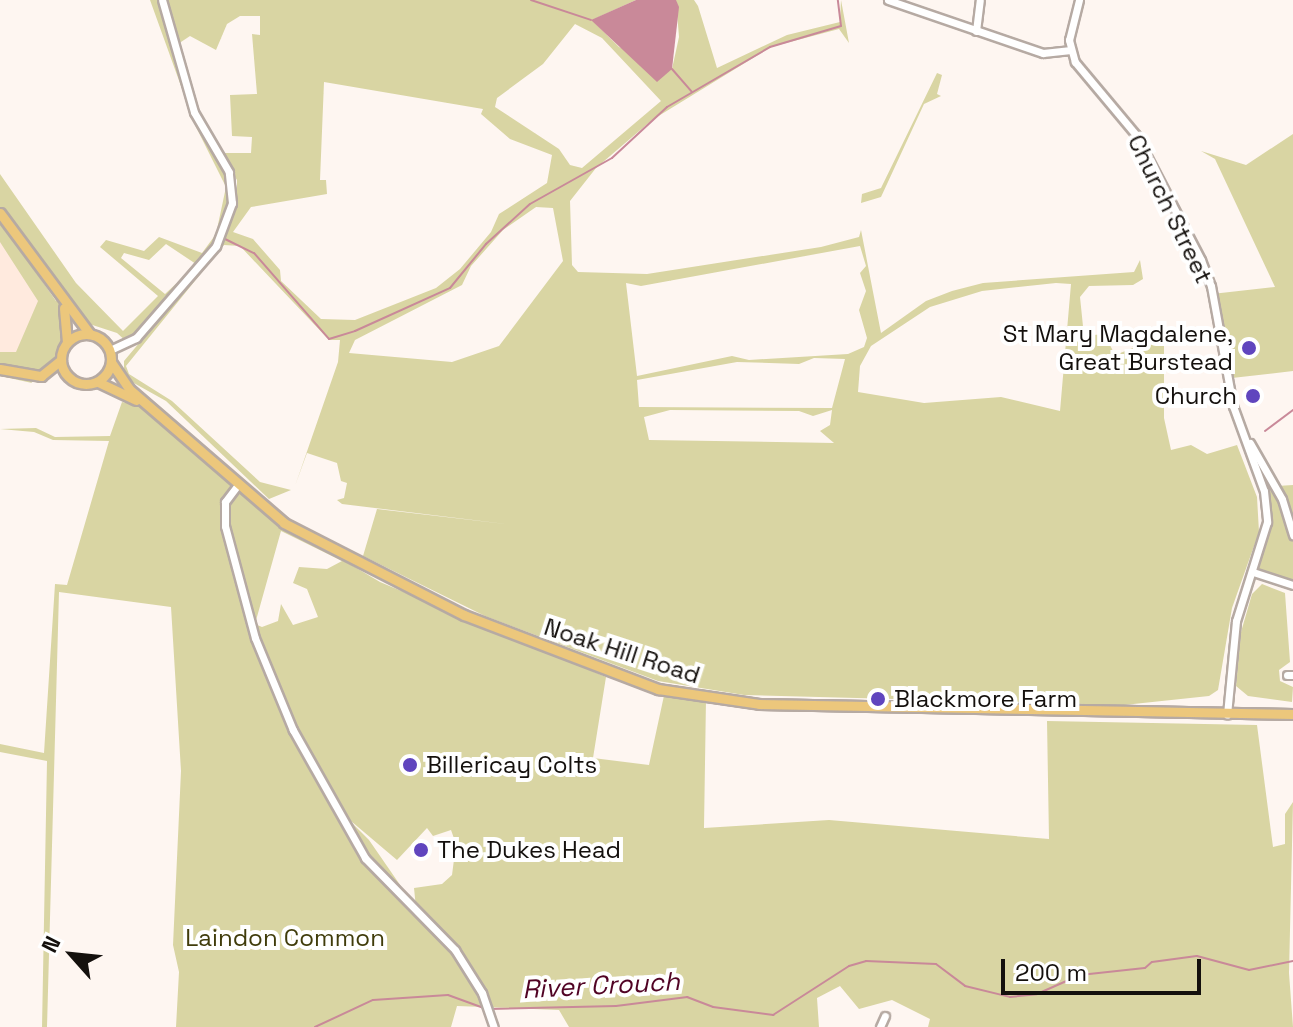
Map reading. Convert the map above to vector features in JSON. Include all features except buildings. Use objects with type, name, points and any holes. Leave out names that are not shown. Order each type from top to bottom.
[{"type":"main road","points":[[0,213],[60,297],[89,333],[110,350],[111,362],[98,382],[71,379],[61,360]]},
{"type":"main road","points":[[0,369],[41,376],[61,360],[69,322],[60,297]]},
{"type":"main road","points":[[67,342],[89,333]]},
{"type":"main road","name":"Noak Hill Road","points":[[111,362],[118,378],[237,486],[284,523],[417,593],[513,636],[674,693],[759,704],[1293,714]]},
{"type":"main road","name":"Noak Hill Road","points":[[98,382],[153,409]]},
{"type":"street","points":[[110,350],[136,338],[216,246],[232,203],[229,172],[194,112],[162,0]]},
{"type":"street","points":[[888,0],[1043,53],[1071,50],[1079,0]]},
{"type":"street","points":[[976,31],[980,0]]},
{"type":"street","name":"Church Street","points":[[1071,50],[1136,135],[1201,260],[1211,286],[1227,383],[1267,505],[1253,572],[1236,621],[1227,715]]},
{"type":"street","points":[[1244,436],[1282,499],[1293,535]]},
{"type":"street","points":[[237,486],[225,502],[225,526],[255,638],[293,730],[365,858],[455,950],[494,1027]]},
{"type":"street","points":[[1253,572],[1293,585]]},
{"type":"street","points":[[880,1027],[885,1016]]},
{"type":"shaded area","points":[[636,0],[676,0],[679,7],[672,69],[657,82],[591,20]]},
{"type":"shaded area","points":[[0,224],[53,298],[23,364],[0,361]]},
{"type":"green space","points":[[150,0],[636,0],[592,20],[619,47],[672,69],[679,37],[676,0],[694,0],[698,6],[717,68],[787,35],[840,22],[841,0],[849,43],[839,29],[771,47],[652,120],[596,168],[570,201],[572,265],[578,272],[647,274],[821,247],[859,237],[861,230],[881,333],[926,301],[952,291],[983,283],[1134,272],[1140,260],[1143,279],[1133,285],[1089,286],[1080,297],[1084,336],[1104,334],[1103,342],[1108,341],[1115,355],[1133,348],[1131,332],[1138,331],[1140,341],[1157,337],[1164,345],[1164,418],[1171,450],[1191,445],[1207,454],[1237,445],[1257,497],[1259,532],[1232,608],[1218,690],[1209,696],[1124,705],[744,695],[658,681],[485,616],[363,556],[377,509],[531,527],[342,504],[337,500],[344,498],[347,483],[341,481],[337,463],[307,453],[295,486],[338,362],[340,340],[329,340],[240,246],[224,245],[126,366],[129,374],[172,401],[260,482],[291,490],[269,499],[166,401],[132,382],[124,374],[124,361],[215,253],[228,230],[237,206],[237,180],[219,153],[251,153],[252,137],[232,136],[230,95],[257,94],[252,34],[260,35],[260,16],[240,16],[227,24],[216,50],[190,36],[178,44],[194,112],[232,186],[228,224],[199,266],[166,244],[149,260],[124,253],[121,258],[165,294],[180,280],[184,283],[145,329],[127,342],[117,333],[77,320],[62,300],[67,342],[56,368],[29,376],[32,383],[0,376],[0,352],[16,352],[38,301],[0,242],[0,221],[56,301],[60,297],[0,213],[0,174],[76,283],[123,331],[158,296],[100,247],[106,240],[144,251],[159,237],[202,253],[216,234],[226,187],[195,125]],"holes":[[[575,24],[602,38],[661,101],[582,168],[570,165],[559,149],[495,107],[497,98],[543,64]],[[324,82],[483,109],[481,114],[510,139],[552,155],[547,183],[499,214],[491,232],[460,269],[436,288],[355,320],[321,319],[281,281],[280,270],[253,239],[233,232],[251,207],[327,194],[326,180],[320,180]],[[536,207],[553,208],[563,261],[499,346],[452,362],[349,353],[355,340],[462,285],[471,266],[503,230]],[[860,246],[866,266],[860,273],[866,291],[859,310],[867,338],[864,347],[848,354],[749,360],[732,356],[637,376],[626,283],[641,286]],[[1071,284],[1060,411],[1001,397],[924,403],[858,392],[860,366],[871,346],[930,307],[982,291]],[[814,358],[845,359],[832,408],[639,407],[637,380],[737,362],[799,364]],[[670,410],[799,411],[813,416],[832,410],[830,425],[820,431],[834,443],[649,440],[644,417]]]},
{"type":"green space","points":[[937,73],[942,75],[937,94],[941,96],[924,104],[881,197],[861,203],[862,194],[881,188]]},
{"type":"green space","points":[[1293,134],[1293,371],[1232,378],[1212,294],[1275,287],[1215,159],[1201,151],[1246,165]]},
{"type":"green space","name":"Laindon Common","points":[[122,402],[153,409],[304,537],[380,582],[606,677],[593,758],[649,765],[665,691],[706,699],[704,828],[829,820],[1049,839],[1047,721],[1257,725],[1273,847],[1285,844],[1285,814],[1293,802],[1289,973],[1293,1027],[928,1027],[930,1019],[892,1000],[859,1009],[840,986],[817,998],[819,1027],[569,1027],[559,1010],[457,1006],[451,1027],[176,1027],[179,972],[173,945],[181,771],[171,607],[59,592],[47,1027],[42,1027],[47,761],[0,752],[0,744],[44,753],[55,584],[67,585],[109,441],[53,440],[34,432],[0,429],[36,428],[55,437],[110,436]],"holes":[[[281,531],[342,561],[327,569],[299,567],[293,583],[307,589],[318,617],[293,625],[281,604],[278,621],[262,627],[255,624]],[[345,816],[397,860],[427,828],[433,836],[451,830],[456,844],[452,875],[442,884],[414,888],[416,908],[369,840]]]},
{"type":"green space","points":[[1247,439],[1277,486],[1293,485],[1293,585],[1253,572],[1267,505]]},
{"type":"green space","points":[[1262,584],[1285,593],[1290,662],[1279,670],[1280,681],[1293,687],[1292,702],[1248,696],[1236,686],[1241,632],[1252,594]]},
{"type":"waterway","points":[[531,0],[591,20]]},
{"type":"waterway","points":[[225,239],[254,253],[329,339],[355,331],[450,288],[486,244],[530,204],[612,158],[667,107],[770,47],[841,26],[838,0]]},
{"type":"waterway","points":[[672,69],[692,92]]},
{"type":"waterway","points":[[1265,431],[1293,410]]},
{"type":"waterway","name":"River Crouch","points":[[490,1009],[616,1006],[687,997],[713,1007],[773,1015],[849,966],[866,961],[936,964],[965,986],[1010,997],[1037,994],[1080,975],[1145,968],[1152,962],[1197,956],[1249,970],[1293,961]]},
{"type":"waterway","name":"River Crouch","points":[[315,1027],[373,1000],[448,995],[484,1008]]},
{"type":"place","name":"St Mary Magdalene, Great Burstead","points":[[1249,348]]},
{"type":"place","name":"Church","points":[[1253,396]]},
{"type":"place","name":"Blackmore Farm","points":[[878,699]]},
{"type":"place","name":"Billericay Colts","points":[[410,765]]},
{"type":"place","name":"The Dukes Head","points":[[421,850]]}]
